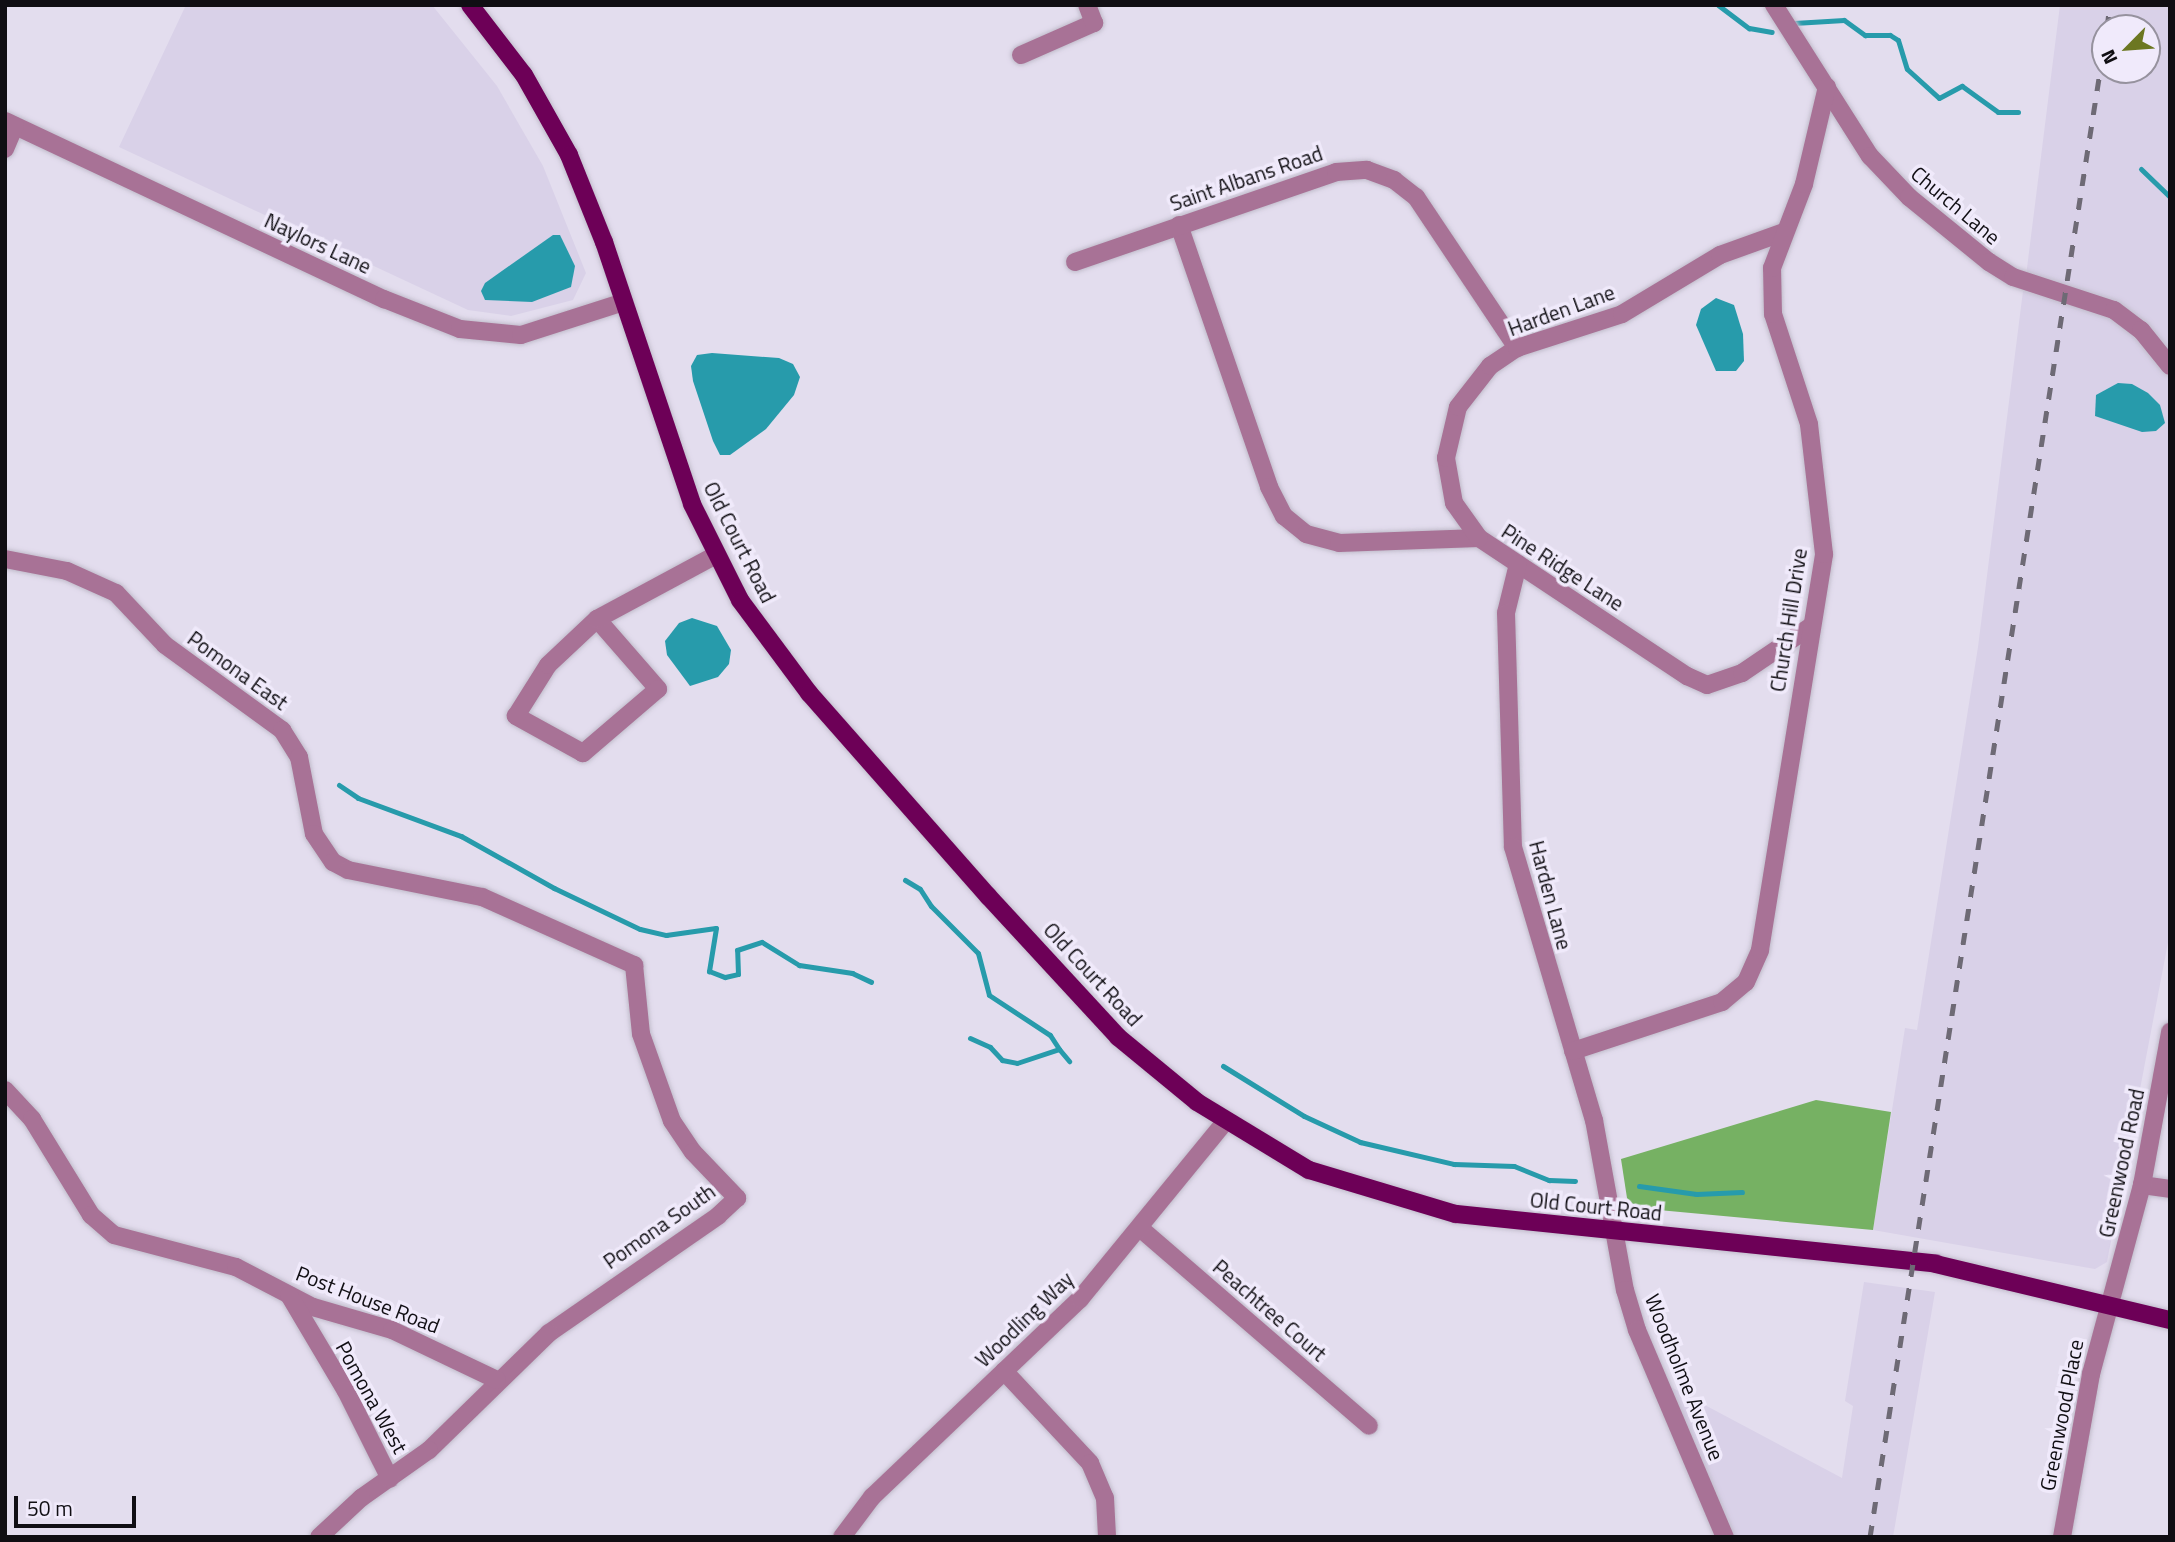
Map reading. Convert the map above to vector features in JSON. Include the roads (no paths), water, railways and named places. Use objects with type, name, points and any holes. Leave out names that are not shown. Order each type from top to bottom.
[{"type":"main road","name":"Old Court Road","points":[[470,5],[524,75],[569,155],[624,302],[683,480],[716,555],[740,600],[809,693],[988,896],[1118,1037],[1226,1122],[1308,1170],[1375,1193],[1456,1214],[1936,1264],[2111,1303],[2170,1320]]},
{"type":"street","points":[[1021,55],[1094,23],[1087,5]]},
{"type":"street","name":"Church Lane","points":[[1774,5],[1887,175],[1964,243],[2013,276],[2114,310],[2141,330],[2170,366]]},
{"type":"street","name":"Church Hill Drive","points":[[1573,1051],[1722,1002],[1734,994],[1754,969],[1820,580],[1824,530],[1803,398],[1771,304],[1772,268],[1804,184],[1827,87]]},
{"type":"street","name":"Naylors Lane","points":[[10,123],[384,299],[460,329],[521,335],[624,302]]},
{"type":"street","points":[[5,149],[10,123]]},
{"type":"street","name":"Saint Albans Road","points":[[1075,262],[1336,172],[1353,169],[1381,174],[1416,197],[1517,348]]},
{"type":"street","name":"Pine Ridge Lane","points":[[1179,225],[1269,487],[1284,516],[1306,534],[1339,543],[1479,538],[1687,676],[1707,685],[1742,673],[1810,627]]},
{"type":"street","name":"Harden Lane","points":[[1479,538],[1454,503],[1446,458],[1450,429],[1472,385],[1517,348],[1622,314],[1720,255],[1784,232]]},
{"type":"street","points":[[597,619],[658,689],[583,753],[516,716],[548,665],[597,619],[716,555]]},
{"type":"street","name":"Pomona East","points":[[5,559],[67,571],[116,593],[166,645],[282,730],[299,757],[320,849],[348,870],[376,876]]},
{"type":"street","name":"Harden Lane","points":[[1518,564],[1506,613],[1509,818],[1519,874],[1603,1158],[1615,1231]]},
{"type":"street","name":"Pomona South","points":[[376,876],[482,897],[634,965],[641,1034],[672,1121],[693,1153],[737,1198],[718,1216],[549,1333],[497,1380],[429,1450],[390,1479]]},
{"type":"street","name":"Greenwood Road","points":[[2111,1303],[2142,1185],[2170,1032]]},
{"type":"street","name":"Post House Road","points":[[5,1090],[32,1119],[100,1225],[130,1241],[236,1266],[313,1307],[427,1343],[497,1380]]},
{"type":"street","name":"Woodling Way","points":[[842,1537],[872,1497],[1080,1299],[1141,1229],[1226,1122]]},
{"type":"street","points":[[2142,1185],[2170,1189]]},
{"type":"street","name":"Peachtree Court","points":[[1141,1229],[1368,1426]]},
{"type":"street","name":"Woodholme Avenue","points":[[1615,1231],[1637,1329],[1725,1537]]},
{"type":"street","name":"Pomona West","points":[[288,1294],[346,1391],[390,1479],[344,1512],[320,1537]]},
{"type":"street","name":"Greenwood Place","points":[[2062,1537],[2091,1374],[2111,1303]]},
{"type":"street","points":[[1004,1371],[1090,1464],[1105,1498],[1107,1537]]},
{"type":"water","points":[[553,235],[560,235],[575,266],[571,287],[532,302],[485,300],[481,291],[485,283]]},
{"type":"water","points":[[1716,298],[1734,305],[1743,334],[1744,361],[1736,371],[1716,371],[1696,325],[1701,309]]},
{"type":"water","points":[[712,353],[779,358],[793,364],[800,377],[794,395],[766,429],[730,455],[720,455],[713,441],[693,381],[691,366],[697,355]]},
{"type":"water","points":[[2118,383],[2132,384],[2148,393],[2160,405],[2165,423],[2156,431],[2142,432],[2095,416],[2096,395]]},
{"type":"water","points":[[692,618],[717,626],[731,650],[729,664],[718,677],[690,686],[667,655],[665,641],[679,623]]},
{"type":"waterway","points":[[1718,5],[1749,28],[1772,32]]},
{"type":"waterway","points":[[1794,23],[1844,20],[1865,35],[1890,35],[1898,40],[1907,69],[1939,98],[1962,86],[1998,112],[2018,112]]},
{"type":"waterway","points":[[2141,169],[2170,197]]},
{"type":"waterway","points":[[339,785],[358,798],[461,836],[554,888],[640,929],[666,935],[716,928],[709,971],[725,977],[738,974],[737,950],[762,942],[799,965],[852,973],[871,982]]},
{"type":"waterway","points":[[905,880],[920,889],[931,906],[978,953],[989,995],[1050,1035],[1059,1049]]},
{"type":"waterway","points":[[970,1038],[990,1047],[1002,1060],[1017,1063],[1059,1049],[1069,1061]]},
{"type":"waterway","points":[[1223,1066],[1304,1116],[1360,1142],[1454,1164],[1514,1166],[1549,1180],[1575,1181]]},
{"type":"waterway","points":[[1639,1186],[1696,1194],[1742,1192]]},
{"type":"railway","points":[[2109,14],[2110,5]]},
{"type":"railway","points":[[1870,1537],[2098,84]]}]
